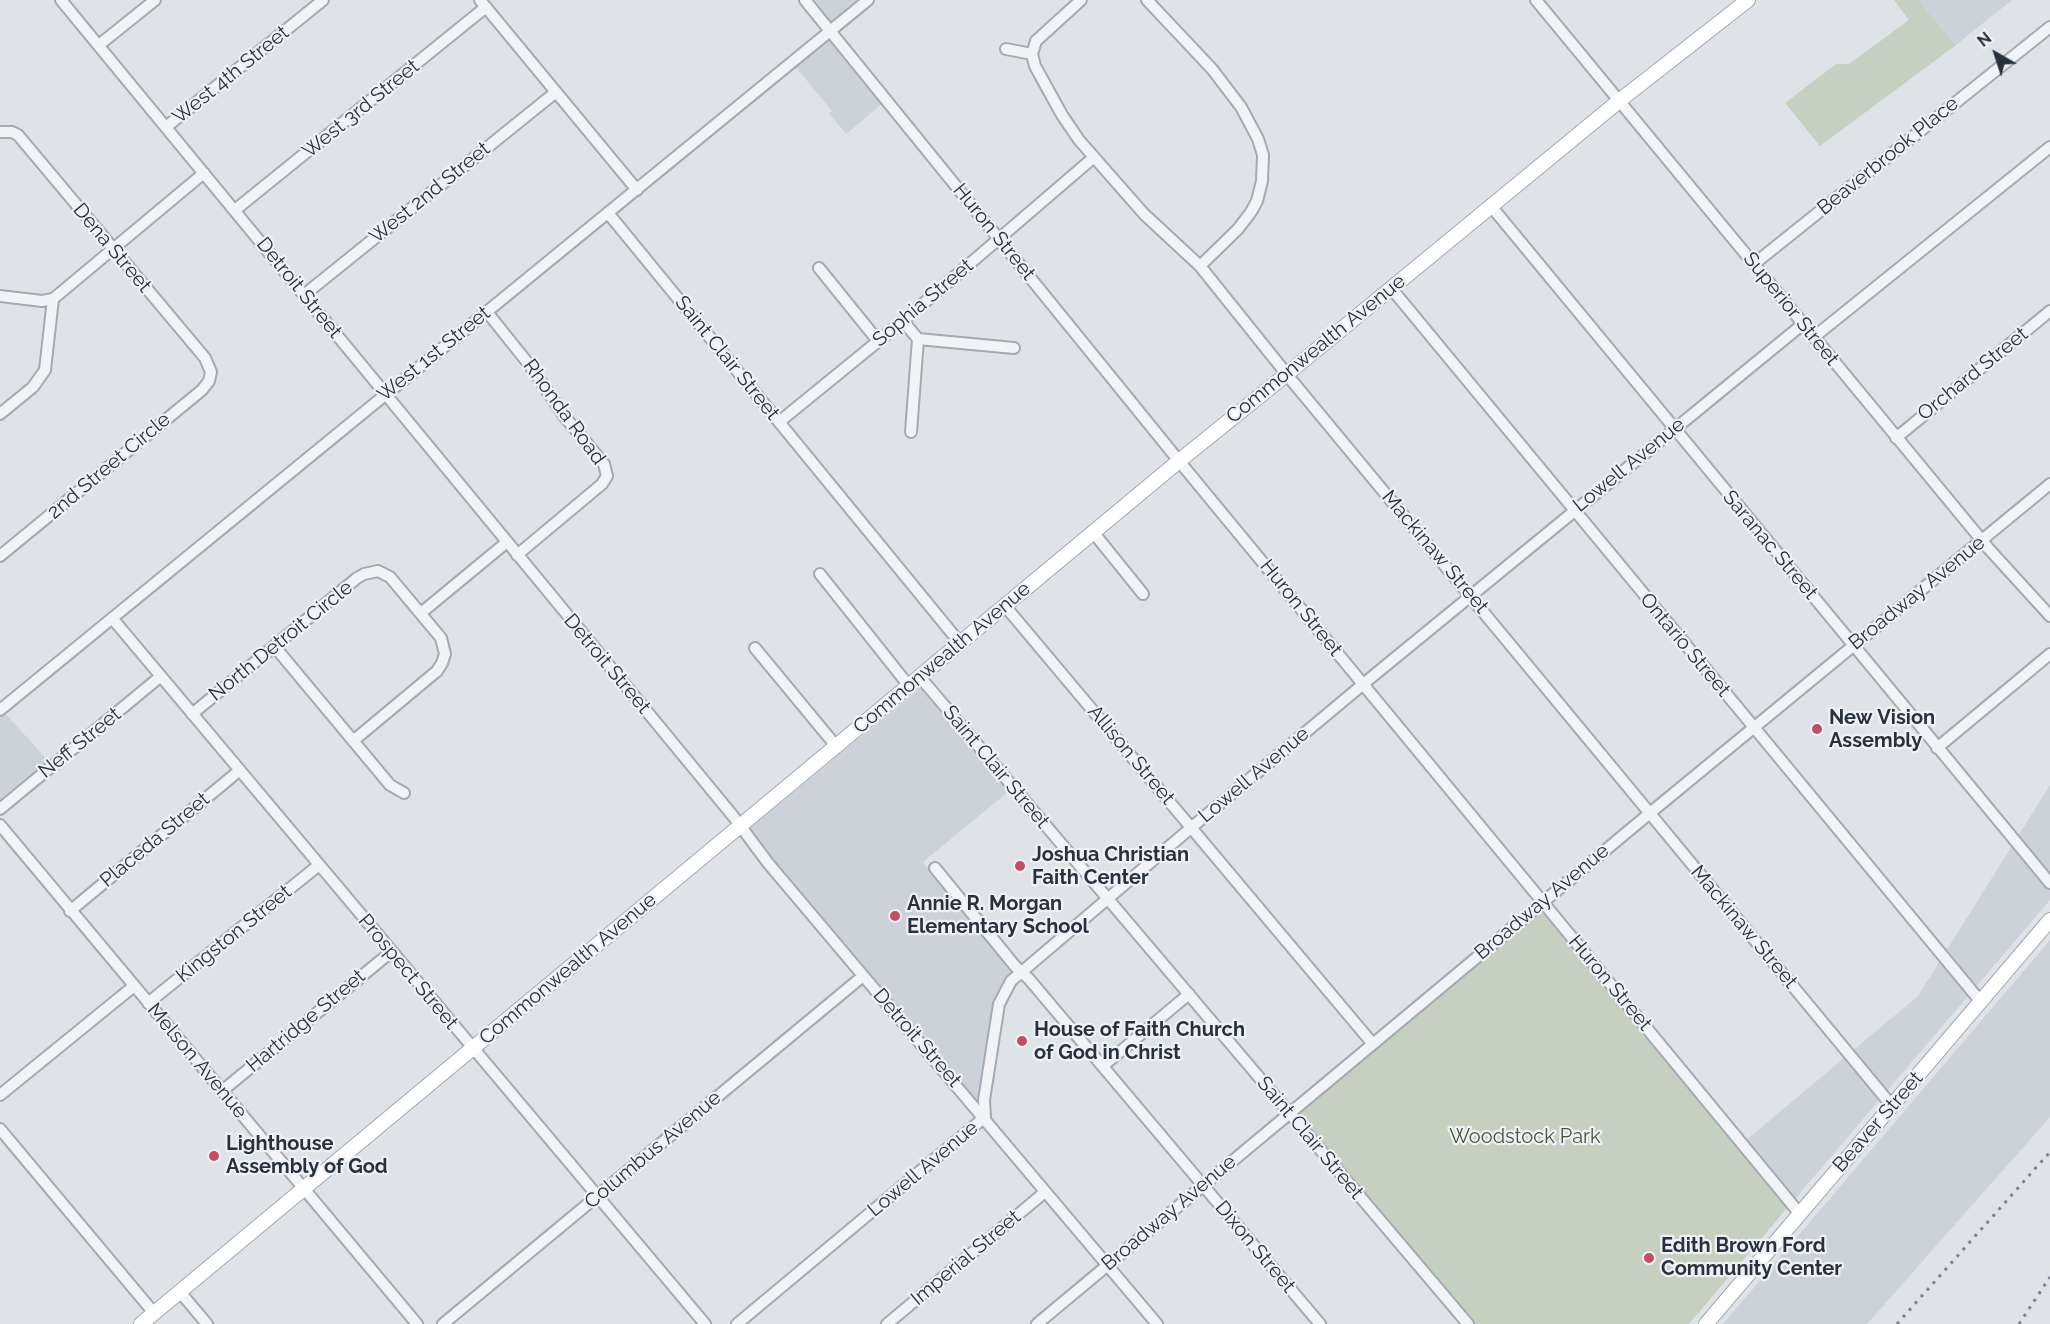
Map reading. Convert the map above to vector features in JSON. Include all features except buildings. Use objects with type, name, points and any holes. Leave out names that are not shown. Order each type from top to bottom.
[{"type":"main road","name":"Commonwealth Avenue","points":[[141,1324],[1179,461],[1619,101],[1748,0]]},
{"type":"main road","name":"Beaver Street","points":[[1706,1324],[2050,920]]},
{"type":"street","name":"Detroit Street","points":[[61,0],[768,863],[1157,1324]]},
{"type":"street","points":[[99,45],[154,0]]},
{"type":"street","name":"West 4th Street","points":[[166,127],[323,0]]},
{"type":"street","name":"Huron Street","points":[[805,0],[1179,461],[1800,1214]]},
{"type":"street","name":"West 1st Street","points":[[0,710],[868,0]]},
{"type":"street","points":[[1006,49],[1032,54],[1036,41],[1081,0]]},
{"type":"street","points":[[1147,0],[1204,60],[1241,107],[1254,131],[1263,155],[1262,181],[1257,201],[1251,212],[1238,229],[1200,266]]},
{"type":"street","name":"Superior Street","points":[[1536,0],[1981,540],[2050,616]]},
{"type":"street","points":[[483,4],[637,190]]},
{"type":"street","name":"West 3rd Street","points":[[235,210],[483,4]]},
{"type":"street","name":"Beaverbrook Place","points":[[1754,264],[2050,27]]},
{"type":"street","name":"Mackinaw Street","points":[[1032,54],[1035,66],[1062,115],[1093,158],[1160,230],[1200,266],[1892,1106]]},
{"type":"street","name":"West 2nd Street","points":[[304,295],[556,92]]},
{"type":"street","name":"Dena Street","points":[[3,132],[18,135],[205,358],[211,372]]},
{"type":"street","points":[[1814,337],[2050,147]]},
{"type":"street","name":"Sophia Street","points":[[779,422],[903,321],[1006,230],[1093,158]]},
{"type":"street","points":[[0,296],[42,301],[53,299],[204,173]]},
{"type":"street","name":"Saranac Street","points":[[1491,206],[2050,884]]},
{"type":"street","name":"Saint Clair Street","points":[[608,213],[960,643]]},
{"type":"street","points":[[819,268],[878,341]]},
{"type":"street","name":"Ontario Street","points":[[1390,288],[1981,1002]]},
{"type":"street","points":[[0,414],[33,387],[45,370],[53,299]]},
{"type":"street","name":"Orchard Street","points":[[1896,438],[2050,311]]},
{"type":"street","name":"Rhonda Road","points":[[487,312],[525,359],[565,417],[604,464],[607,476],[602,484],[517,555]]},
{"type":"street","points":[[903,321],[918,339],[911,432]]},
{"type":"street","name":"Lowell Avenue","points":[[737,1324],[984,1117],[984,1100],[999,1004],[1011,981],[1191,827],[1470,595],[1803,324]]},
{"type":"street","points":[[918,339],[1014,348]]},
{"type":"street","name":"2nd Street Circle","points":[[0,556],[202,390],[209,381],[211,372]]},
{"type":"street","name":"Broadway Avenue","points":[[1037,1324],[1543,901],[2050,484]]},
{"type":"street","points":[[1093,532],[1143,594]]},
{"type":"street","points":[[353,741],[437,671],[442,663],[444,654],[441,638],[421,613],[507,542]]},
{"type":"street","name":"North Detroit Circle","points":[[192,714],[357,578],[378,571],[390,578],[421,613]]},
{"type":"street","name":"Saint Clair Street","points":[[820,574],[1107,898],[1468,1324]]},
{"type":"street","name":"Allison Street","points":[[1005,606],[1372,1043]]},
{"type":"street","name":"Prospect Street","points":[[112,618],[705,1324]]},
{"type":"street","points":[[275,647],[390,785],[404,793]]},
{"type":"street","points":[[755,648],[836,746]]},
{"type":"street","points":[[1937,748],[2050,654]]},
{"type":"street","name":"Neff Street","points":[[0,809],[161,676]]},
{"type":"street","name":"Placeda Street","points":[[70,911],[240,770]]},
{"type":"street","name":"Melson Avenue","points":[[0,825],[417,1324]]},
{"type":"street","name":"Kingston Street","points":[[148,1003],[319,865]]},
{"type":"street","name":"Dixon Street","points":[[935,868],[1320,1324]]},
{"type":"street","name":"Hartridge Street","points":[[222,1091],[391,952]]},
{"type":"street","name":"Columbus Avenue","points":[[443,1324],[863,976]]},
{"type":"street","points":[[0,1095],[134,986]]},
{"type":"street","points":[[1103,1066],[1189,993]]},
{"type":"street","points":[[0,1128],[154,1314]]},
{"type":"street","name":"Imperial Street","points":[[887,1324],[1045,1192]]},
{"type":"street","points":[[180,1292],[207,1324]]},
{"type":"shaded area","points":[[810,0],[860,0],[830,24]]},
{"type":"shaded area","points":[[1918,0],[2012,0],[1956,45]]},
{"type":"shaded area","points":[[829,39],[883,103],[846,134],[829,113],[832,111],[795,66]]},
{"type":"shaded area","name":"Annie R. Morgan Elementary School","points":[[920,688],[1008,792],[923,862],[1017,971],[1002,984],[997,996],[980,1105],[748,830]]},
{"type":"shaded area","points":[[4,712],[50,763],[0,803],[0,715]]},
{"type":"shaded area","points":[[2050,785],[2050,900],[1788,1207],[1739,1146],[1918,996]]},
{"type":"shaded area","points":[[2050,940],[2050,1117],[1867,1324],[1723,1324]]},
{"type":"green space","points":[[1894,0],[1918,0],[1956,45],[1820,146],[1785,103],[1836,64],[1849,64],[1909,20]]},
{"type":"green space","name":"Woodstock Park","points":[[1542,908],[1788,1207],[1689,1324],[1474,1324],[1297,1113]]},
{"type":"railway","points":[[1897,1324],[2050,1152]]},
{"type":"railway","points":[[2019,1324],[2050,1277]]},
{"type":"place","name":"New Vision Assembly","points":[[1817,729]]},
{"type":"place","name":"Joshua Christian Faith Center","points":[[1020,866]]},
{"type":"place","name":"Annie R. Morgan Elementary School","points":[[895,916]]},
{"type":"place","name":"House of Faith Church of God in Christ","points":[[1022,1041]]},
{"type":"place","name":"Lighthouse Assembly of God","points":[[214,1156]]},
{"type":"place","name":"Edith Brown Ford Community Center","points":[[1649,1258]]}]
